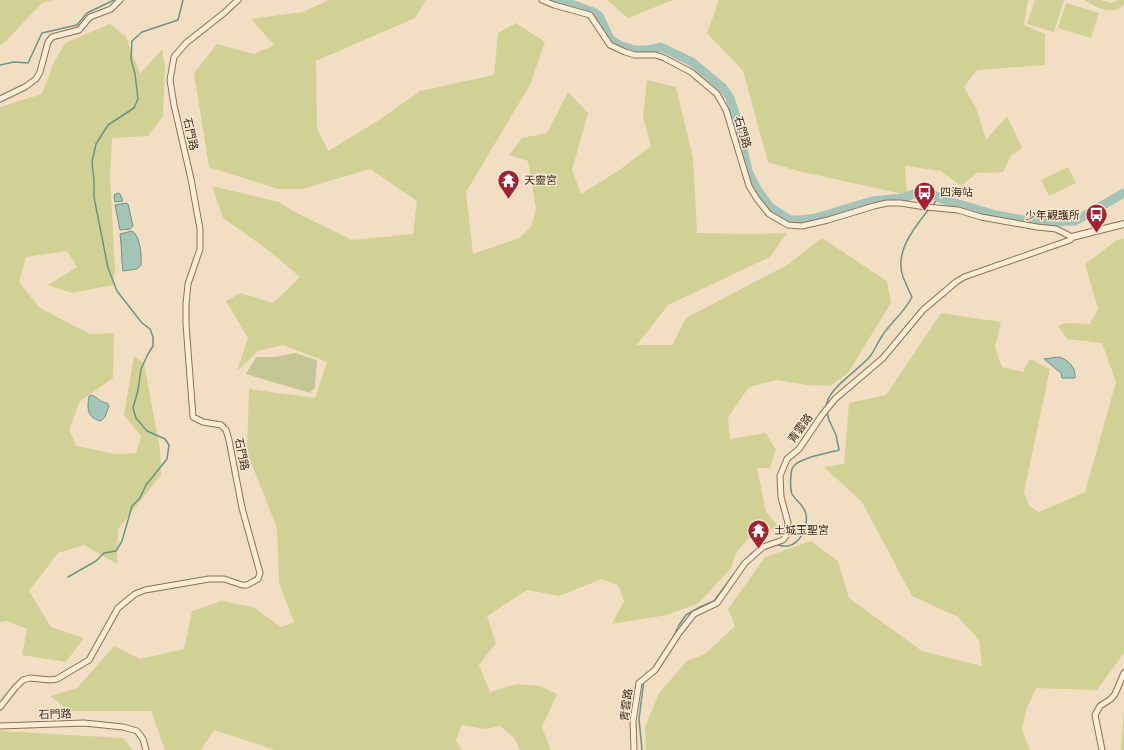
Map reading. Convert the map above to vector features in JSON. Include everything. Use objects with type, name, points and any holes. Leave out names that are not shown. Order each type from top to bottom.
[{"type":"street","points":[[0,99],[25,87],[36,79],[40,72],[48,42],[52,37],[79,30],[90,18],[110,9],[120,0]]},
{"type":"street","name":"石門路","points":[[0,707],[24,680],[30,678],[50,680],[57,678],[90,660],[118,608],[135,594],[145,590],[209,578],[224,579],[242,585],[248,585],[258,579],[260,573],[242,508],[226,430],[221,425],[203,422],[194,418],[186,324],[186,304],[188,284],[200,249],[200,229],[170,80],[174,57],[186,43],[238,0]]},
{"type":"street","name":"石門路","points":[[542,0],[590,15],[610,45],[635,55],[656,55],[664,58],[691,72],[717,94],[726,110],[749,186],[769,214],[788,225],[802,226],[874,206],[887,203],[900,203],[958,210],[981,217],[1037,228],[1056,229],[1072,237]]},
{"type":"street","name":"青雲路","points":[[634,750],[633,721],[639,683],[655,670],[679,633],[694,614],[717,603],[745,563],[763,548],[783,540],[787,534],[788,523],[782,497],[780,476],[787,459],[798,449],[835,399],[883,358],[923,310],[964,277],[1070,240],[1072,237],[1124,224]]},
{"type":"street","points":[[1102,750],[1095,715],[1100,706],[1111,699],[1115,694],[1124,673]]},
{"type":"street","name":"石門路","points":[[0,726],[84,723],[123,727],[137,731],[143,739],[146,750]]},
{"type":"green space","points":[[0,0],[52,0],[42,3],[5,42],[0,45]]},
{"type":"green space","points":[[329,0],[426,0],[415,18],[316,61],[317,128],[328,151],[379,120],[420,91],[494,75],[498,33],[516,23],[545,42],[530,85],[466,192],[473,254],[519,238],[531,227],[536,209],[528,161],[509,155],[522,138],[547,133],[568,92],[588,113],[572,170],[581,194],[618,171],[651,146],[643,116],[647,80],[676,87],[693,158],[697,233],[787,233],[770,257],[668,305],[637,345],[672,345],[686,318],[787,265],[822,238],[887,281],[891,303],[848,373],[830,386],[807,385],[777,380],[749,387],[728,417],[730,439],[766,433],[776,450],[770,468],[757,468],[766,512],[778,526],[767,532],[749,538],[736,553],[731,568],[699,603],[667,615],[612,624],[624,601],[618,585],[602,579],[559,596],[527,590],[487,616],[496,643],[479,665],[490,692],[517,684],[540,686],[557,694],[542,727],[551,750],[520,750],[514,738],[500,726],[485,729],[462,725],[456,740],[462,750],[275,750],[214,730],[201,750],[165,750],[151,711],[69,711],[50,696],[77,688],[114,646],[140,659],[184,649],[192,611],[221,601],[253,607],[281,627],[294,622],[279,584],[277,528],[247,452],[249,389],[315,398],[327,362],[283,345],[258,351],[237,371],[248,338],[226,301],[240,293],[273,303],[300,277],[268,250],[223,218],[212,186],[279,202],[293,211],[352,240],[413,234],[417,201],[370,169],[302,189],[278,189],[209,167],[194,73],[217,44],[254,54],[274,45],[251,19],[303,12]]},
{"type":"green space","points":[[607,0],[673,0],[628,18]]},
{"type":"green space","points":[[719,0],[1028,0],[1024,25],[1045,34],[1045,65],[977,70],[964,87],[976,108],[986,140],[1007,116],[1022,148],[1011,156],[1003,172],[977,173],[961,186],[941,171],[905,166],[907,195],[798,171],[768,162],[743,71],[707,33]]},
{"type":"green space","points":[[1035,0],[1064,0],[1054,32],[1027,24]]},
{"type":"green space","points":[[1084,0],[1101,0],[1111,3],[1117,0],[1124,0],[1124,5],[1119,9],[1109,11],[1099,8]]},
{"type":"green space","points":[[1066,3],[1099,13],[1091,38],[1058,28]]},
{"type":"green space","points":[[110,24],[126,37],[140,74],[162,49],[165,67],[163,116],[148,136],[112,138],[110,177],[115,269],[113,285],[72,293],[48,285],[77,267],[67,251],[26,257],[19,282],[40,308],[90,334],[114,333],[113,378],[80,401],[69,430],[77,446],[116,454],[136,453],[141,436],[124,415],[134,356],[144,363],[160,449],[161,475],[118,529],[117,564],[84,545],[58,553],[29,591],[51,627],[84,638],[66,662],[22,655],[27,629],[7,621],[0,622],[0,107],[42,94],[53,64],[65,43]]},
{"type":"green space","points":[[1068,167],[1076,183],[1049,196],[1041,180]]},
{"type":"green space","points":[[1124,238],[1124,653],[1097,690],[1036,688],[1026,710],[1022,730],[1030,750],[646,750],[645,727],[659,693],[687,661],[705,654],[735,626],[728,609],[765,557],[811,541],[838,561],[849,598],[922,651],[982,666],[979,640],[958,617],[912,596],[862,502],[824,467],[844,464],[849,403],[886,395],[941,313],[1001,322],[995,347],[1002,367],[1023,372],[1030,359],[1050,369],[1024,492],[1029,506],[1039,512],[1085,492],[1116,382],[1102,343],[1067,339],[1058,326],[1066,323],[1090,324],[1098,309],[1085,264],[1117,240]]},
{"type":"green space","points":[[295,353],[317,360],[315,387],[310,393],[246,374],[256,357],[275,357]]},
{"type":"green space","points":[[1124,708],[1124,750],[1121,750]]},
{"type":"green space","points":[[0,731],[123,738],[133,750],[0,750]]},
{"type":"shaded area","points":[[118,193],[123,201],[115,202],[114,195]]},
{"type":"shaded area","points":[[128,204],[133,226],[130,229],[120,230],[115,205]]},
{"type":"shaded area","points":[[132,231],[135,233],[139,241],[141,265],[137,269],[123,271],[120,234]]},
{"type":"shaded area","points":[[1059,357],[1066,360],[1071,365],[1075,378],[1062,378],[1061,373],[1044,359]]},
{"type":"shaded area","points":[[91,395],[102,402],[107,403],[109,406],[105,417],[101,421],[93,418],[89,412],[88,401],[89,396]]},
{"type":"waterway","points":[[0,65],[14,62],[28,63],[42,33],[77,25],[87,13],[114,0]]},
{"type":"waterway","points":[[68,577],[96,561],[104,553],[116,551],[122,541],[132,506],[140,498],[146,485],[167,459],[169,445],[165,439],[147,431],[136,418],[133,408],[138,390],[141,369],[153,346],[153,337],[150,329],[142,323],[117,291],[108,268],[94,197],[92,162],[96,144],[108,125],[134,108],[138,99],[135,74],[131,59],[132,41],[142,32],[178,20],[183,0]]},
{"type":"waterway","points":[[554,0],[574,5],[595,13],[599,16],[610,39],[619,45],[634,50],[648,50],[661,47],[692,62],[723,88],[730,98],[736,117],[748,171],[758,191],[770,207],[790,220],[816,218],[872,201],[903,198],[916,193],[926,192],[945,200],[996,215],[1029,221],[1075,221],[1124,193]]},
{"type":"waterway","points":[[932,206],[939,197]]},
{"type":"waterway","points":[[826,408],[827,401],[831,394],[844,380],[866,361],[886,331],[912,297],[903,277],[901,258],[907,240],[929,209]]},
{"type":"waterway","points":[[776,544],[789,546],[795,543],[803,533],[805,527],[805,511],[791,492],[791,476],[793,467],[807,458],[839,450],[836,435],[827,412]]},
{"type":"waterway","points":[[751,554],[759,548]]},
{"type":"waterway","points":[[671,642],[679,625],[686,615],[714,601],[734,574]]},
{"type":"waterway","points":[[642,750],[639,719],[644,680]]},
{"type":"place","name":"天靈宮","points":[[509,200]]},
{"type":"place","name":"四海站","points":[[924,212]]},
{"type":"place","name":"少年觀護所","points":[[1096,234]]},
{"type":"place","name":"土城玉聖宮","points":[[758,550]]}]
